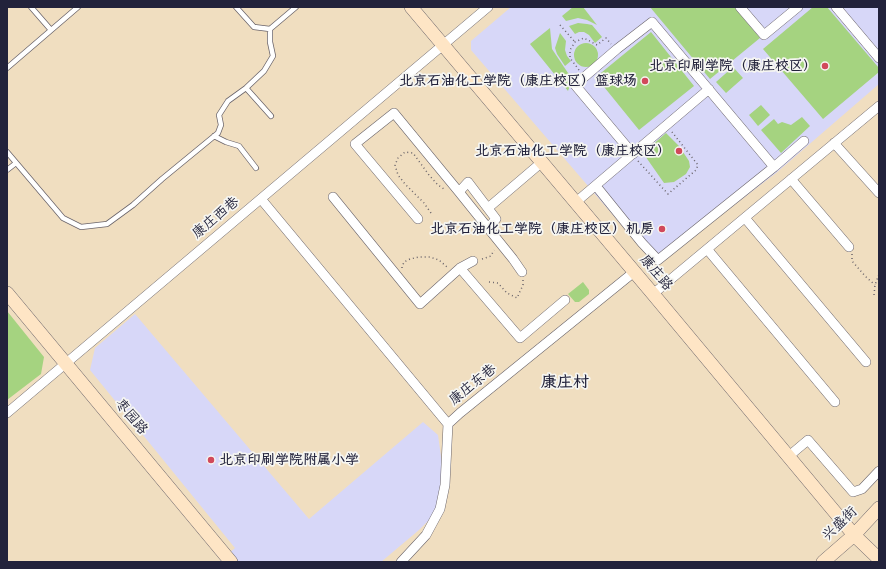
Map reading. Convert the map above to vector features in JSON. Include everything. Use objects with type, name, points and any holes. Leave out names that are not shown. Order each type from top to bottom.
[{"type":"street","name":"康庄路","points":[[410,7],[576,202],[854,535],[879,559]]},
{"type":"street","name":"康庄西巷","points":[[7,413],[488,7]]},
{"type":"street","points":[[740,7],[764,36],[798,7]]},
{"type":"street","points":[[836,7],[877,53]]},
{"type":"street","points":[[633,154],[575,85],[652,22],[774,167]]},
{"type":"street","points":[[576,202],[709,90]]},
{"type":"street","points":[[653,294],[879,106]]},
{"type":"street","points":[[418,219],[355,144],[394,113],[522,272]]},
{"type":"street","points":[[596,186],[642,243],[658,260],[804,141]]},
{"type":"street","points":[[834,143],[879,193]]},
{"type":"street","points":[[488,208],[542,162]]},
{"type":"street","points":[[791,179],[849,247]]},
{"type":"street","points":[[459,192],[468,182],[496,219],[488,228]]},
{"type":"street","points":[[333,197],[420,304],[457,272],[473,261]]},
{"type":"street","points":[[261,199],[448,424]]},
{"type":"street","points":[[745,218],[866,362]]},
{"type":"street","points":[[707,249],[835,402]]},
{"type":"street","points":[[457,272],[520,338],[565,300]]},
{"type":"street","name":"康庄东巷","points":[[401,562],[426,535],[440,509],[445,485],[448,424],[634,272]]},
{"type":"street","name":"枣园路","points":[[7,293],[231,562]]},
{"type":"street","points":[[789,456],[808,440],[853,492],[862,489],[879,471]]},
{"type":"street","name":"兴盛街","points":[[823,562],[854,535],[879,508]]},
{"type":"lane","points":[[31,7],[51,30]]},
{"type":"lane","points":[[7,68],[78,7]]},
{"type":"lane","points":[[236,7],[254,27],[270,29],[296,7]]},
{"type":"lane","points":[[7,152],[63,218],[81,227],[107,224],[133,205],[162,178],[218,133],[221,125],[219,114],[228,102],[264,71],[273,56],[270,42],[270,29]]},
{"type":"lane","points":[[246,88],[271,116]]},
{"type":"lane","points":[[214,136],[238,146],[256,168]]},
{"type":"lane","points":[[7,170],[16,163]]},
{"type":"path","points":[[560,25],[575,42]]},
{"type":"path","points":[[585,76],[570,58],[570,50],[575,42],[584,38],[597,45],[606,38],[616,50]]},
{"type":"path","points":[[633,154],[668,194],[696,170],[698,165],[667,126]]},
{"type":"path","points":[[431,213],[424,203],[398,175],[395,165],[398,158],[405,152],[413,153],[438,185],[456,193],[459,192]]},
{"type":"path","points":[[473,261],[491,256],[496,238]]},
{"type":"path","points":[[849,247],[852,252],[852,261],[875,285]]},
{"type":"path","points":[[404,271],[402,267],[404,262],[419,257],[439,260],[457,272]]},
{"type":"path","points":[[489,282],[498,283],[507,292],[517,298],[523,285],[522,272]]},
{"type":"path","points":[[874,295],[875,285],[879,274]]},
{"type":"shaded area","name":"北京石油化工学院（康庄校区）","points":[[511,7],[879,7],[879,84],[776,173],[656,265],[471,50],[471,41]]},
{"type":"shaded area","name":"北京印刷学院附属小学","points":[[135,314],[309,519],[423,422],[438,435],[445,485],[440,509],[419,530],[381,562],[219,562],[235,548],[90,370],[95,348]]},
{"type":"green space","points":[[573,7],[583,7],[597,25],[587,20],[578,18],[566,21],[562,16]]},
{"type":"green space","points":[[650,7],[734,7],[760,38],[710,79]]},
{"type":"green space","points":[[813,7],[827,7],[879,68],[879,72],[823,119],[763,49]]},
{"type":"green space","points":[[578,23],[592,25],[602,37],[595,43],[589,35],[584,32],[575,34],[569,26]]},
{"type":"green space","points":[[550,28],[552,49],[568,73],[573,77],[568,91],[530,44]]},
{"type":"green space","name":"北京石油化工学院（康庄校区）篮球场","points":[[651,32],[694,86],[639,130],[596,77]]},
{"type":"green space","points":[[560,33],[566,41],[565,50],[571,61],[565,66],[555,48]]},
{"type":"green space","points":[[586,43],[591,44],[597,50],[597,60],[591,66],[586,67],[581,66],[575,60],[574,55],[575,50],[581,44]]},
{"type":"green space","points":[[733,67],[743,78],[726,93],[716,82]]},
{"type":"green space","points":[[761,105],[770,115],[758,126],[749,115]]},
{"type":"green space","points":[[802,117],[810,126],[781,153],[761,130],[774,119],[778,124],[782,122],[791,125]]},
{"type":"green space","points":[[666,133],[679,146],[689,161],[690,167],[686,174],[674,182],[664,183],[643,153]]},
{"type":"green space","points":[[583,282],[589,290],[589,294],[579,302],[575,302],[568,294]]},
{"type":"green space","points":[[7,311],[44,357],[41,374],[7,400]]},
{"type":"place","name":"北京印刷学院（康庄校区）","points":[[825,66]]},
{"type":"place","name":"北京石油化工学院（康庄校区）篮球场","points":[[645,81]]},
{"type":"place","name":"北京石油化工学院（康庄校区）","points":[[679,151]]},
{"type":"place","name":"北京石油化工学院（康庄校区）机房","points":[[662,229]]},
{"type":"place","name":"北京印刷学院附属小学","points":[[211,460]]},
{"type":"district","name":"康庄村","points":[[565,383]]}]
